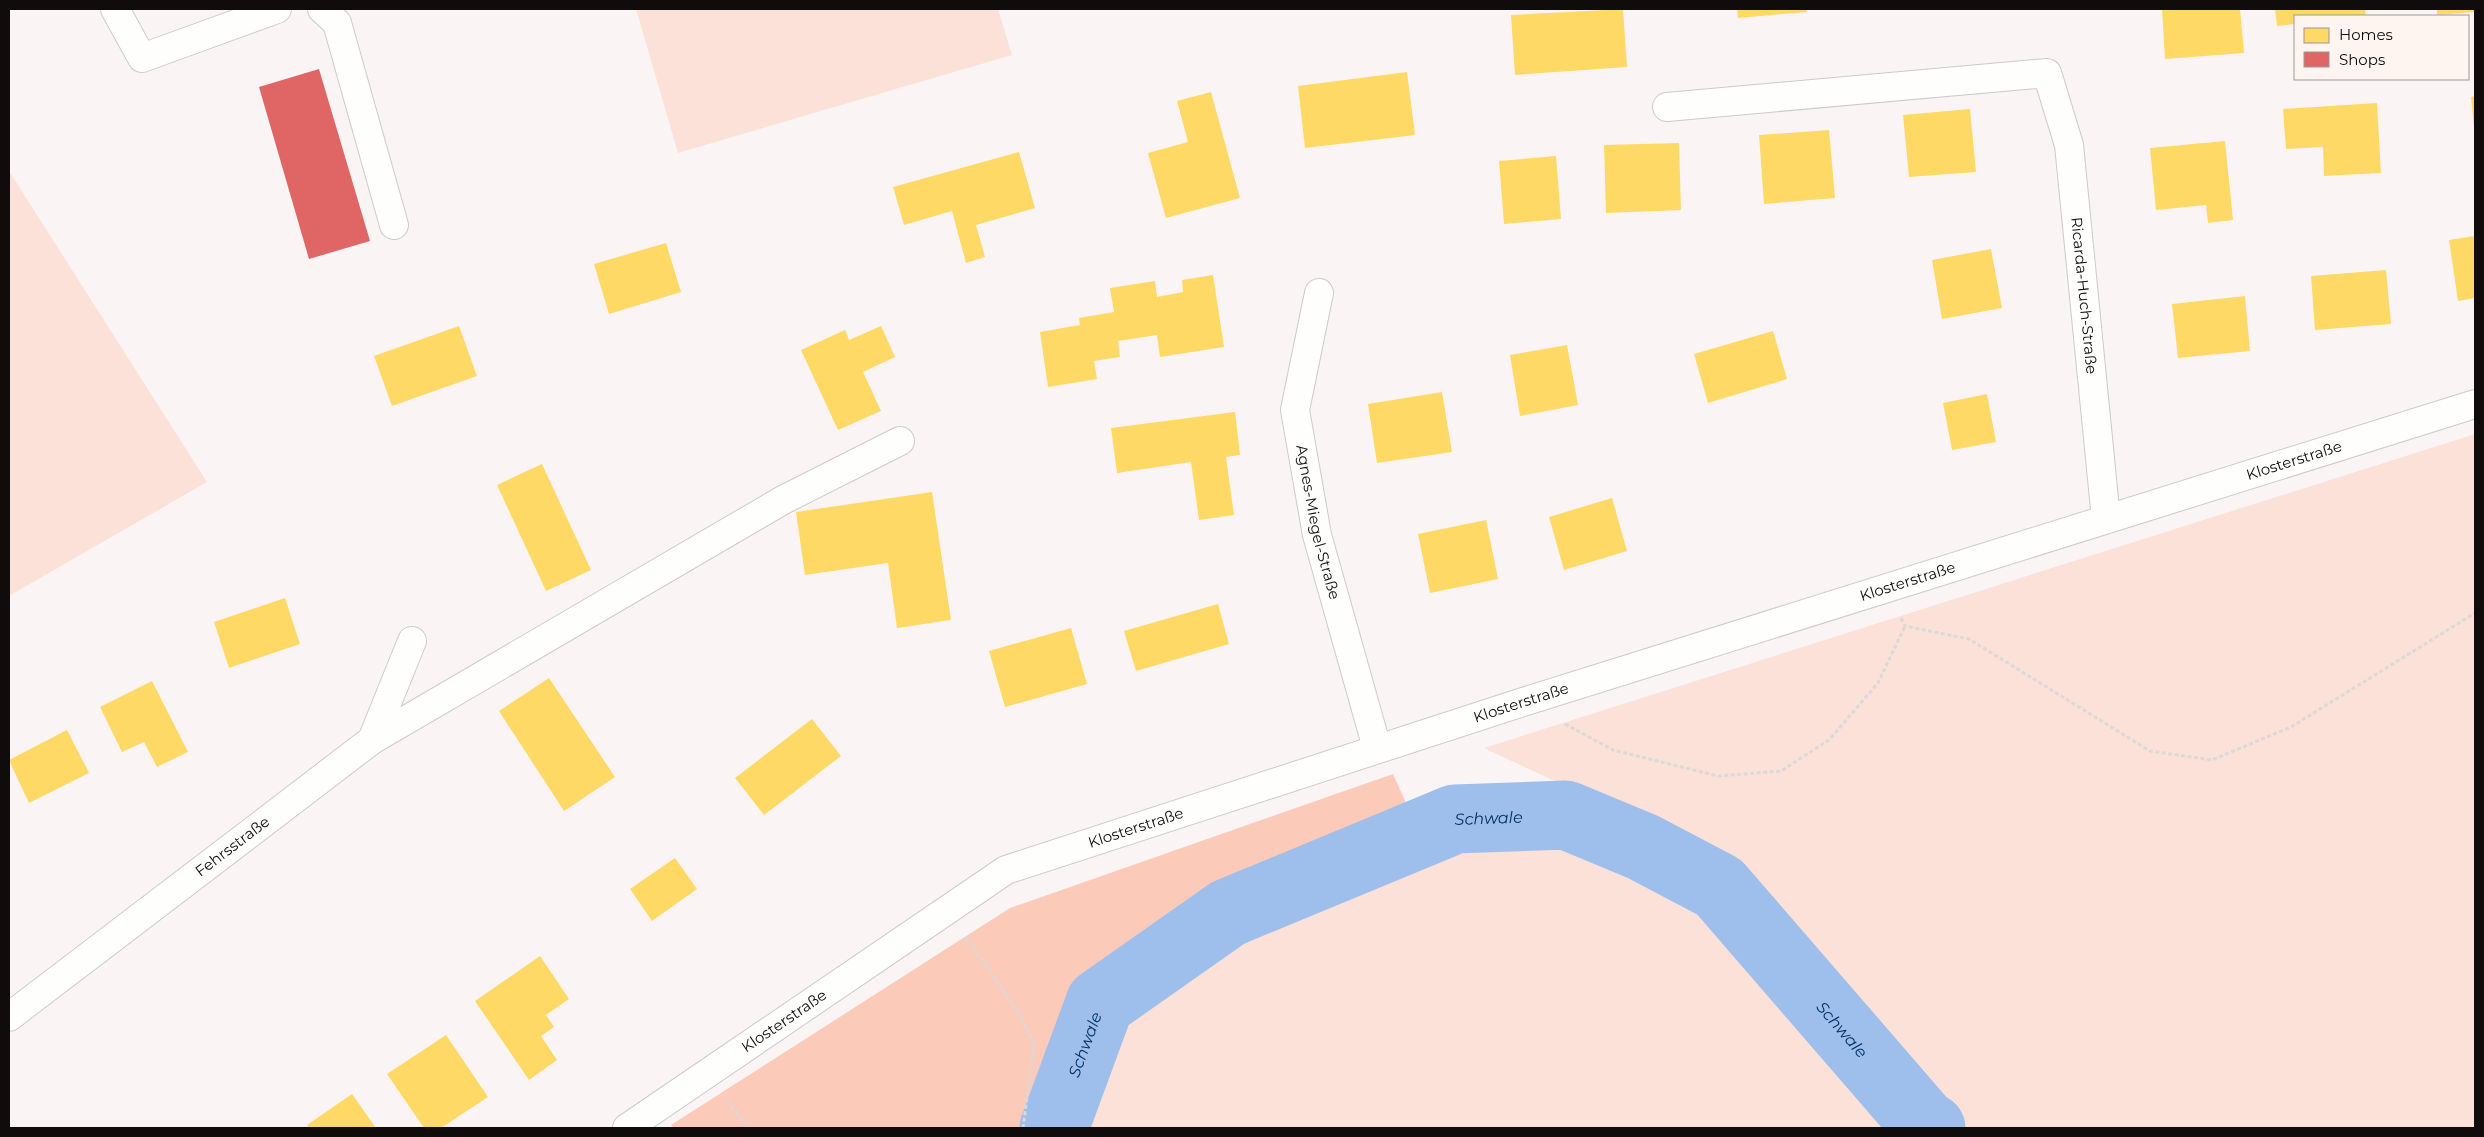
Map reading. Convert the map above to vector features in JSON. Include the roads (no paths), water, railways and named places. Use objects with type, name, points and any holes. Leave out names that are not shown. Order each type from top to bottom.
[{"type":"street","points":[[115,9],[142,58],[277,9]]},
{"type":"street","points":[[322,9],[337,24],[394,224]]},
{"type":"street","name":"Ricarda-Huch-Straße","points":[[1667,107],[2047,73],[2069,145],[2106,519]]},
{"type":"street","name":"Agnes-Miegel-Straße","points":[[1320,294],[1295,410],[1317,535],[1377,748]]},
{"type":"street","name":"Klosterstraße","points":[[627,1128],[1006,870],[1377,748],[2475,404]]},
{"type":"street","name":"Fehrsstraße","points":[[9,1017],[372,740],[783,500],[900,441]]},
{"type":"street","points":[[372,740],[412,641]]},
{"type":"waterway","name":"Schwale","points":[[1054,1128],[1100,1003],[1228,913],[1455,819],[1566,815],[1643,847],[1719,887],[1925,1125],[1931,1128]]}]
